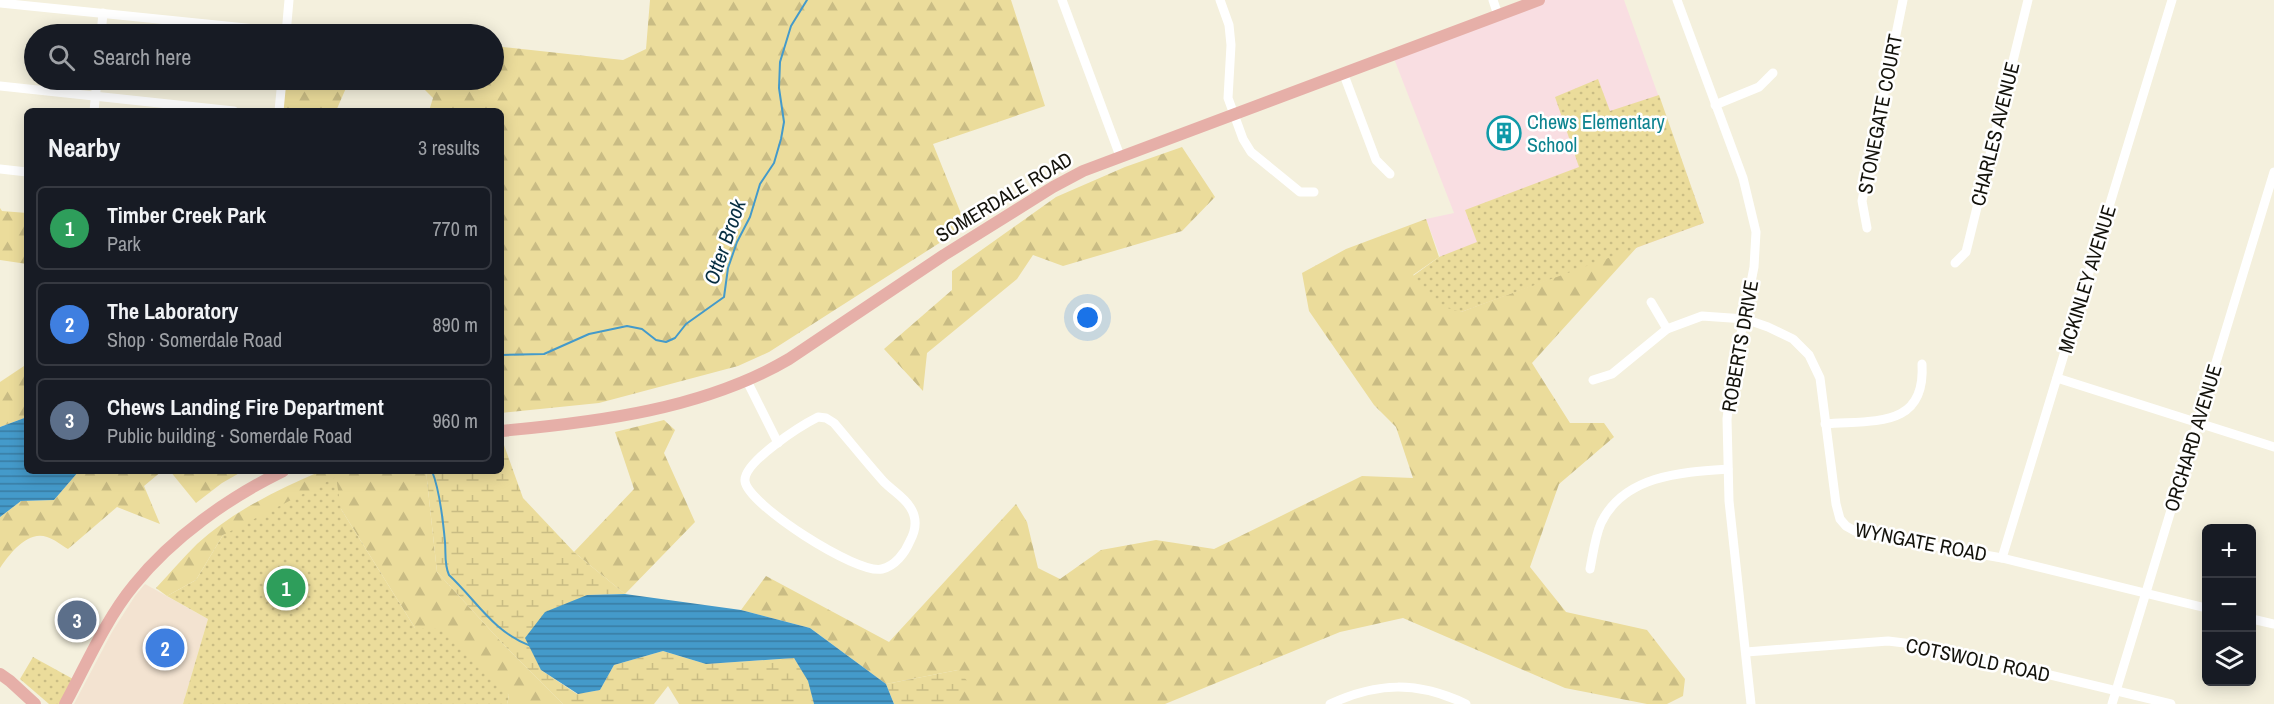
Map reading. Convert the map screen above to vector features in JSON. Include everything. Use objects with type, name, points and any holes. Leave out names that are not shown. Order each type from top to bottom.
[{"type":"main road","name":"SOMERDALE ROAD","points":[[504,431],[631,414],[722,390],[762,375],[944,255],[1053,187],[1083,171],[1539,0]]},
{"type":"main road","points":[[65,704],[120,604],[147,570],[173,546],[237,496],[277,474]]},
{"type":"main road","points":[[0,675],[35,704]]},
{"type":"street","points":[[287,24],[289,0]]},
{"type":"street","points":[[1062,0],[1120,156]]},
{"type":"street","points":[[1220,0],[1229,25],[1231,45],[1228,98],[1243,139],[1251,152],[1300,192],[1314,192]]},
{"type":"street","points":[[1493,0],[1498,15]]},
{"type":"street","name":"ROBERTS DRIVE","points":[[1677,0],[1743,178],[1756,232],[1754,267],[1726,419],[1729,501],[1751,704]]},
{"type":"street","name":"STONEGATE COURT","points":[[1867,228],[1862,201],[1903,0]]},
{"type":"street","name":"CHARLES AVENUE","points":[[1955,263],[1966,252],[2028,0]]},
{"type":"street","name":"MCKINLEY AVENUE","points":[[2002,558],[2172,0]]},
{"type":"street","points":[[0,3],[204,24]]},
{"type":"street","points":[[102,24],[103,13]]},
{"type":"street","points":[[1715,105],[1759,87],[1773,74]]},
{"type":"street","points":[[1344,75],[1376,160],[1390,174]]},
{"type":"street","points":[[0,86],[24,89]]},
{"type":"street","points":[[38,90],[206,108]]},
{"type":"street","points":[[94,108],[96,90]]},
{"type":"street","points":[[279,108],[281,90]]},
{"type":"street","points":[[0,169],[24,172]]},
{"type":"street","name":"ORCHARD AVENUE","points":[[2112,704],[2274,172]]},
{"type":"street","points":[[1651,302],[1667,329]]},
{"type":"street","name":"WYNGATE ROAD","points":[[1593,380],[1612,374],[1667,329],[1702,316],[1745,319],[1768,327],[1793,339],[1809,355],[1820,378],[1836,504],[1840,519],[1846,526],[1876,536],[2002,558],[2202,607]]},
{"type":"street","points":[[1825,424],[1890,418],[1903,414],[1913,406],[1918,397],[1923,376],[1922,364]]},
{"type":"street","points":[[2057,378],[2274,447]]},
{"type":"street","points":[[747,381],[778,443]]},
{"type":"street","points":[[818,417],[826,418],[834,423],[873,469],[911,508],[916,520],[906,551],[896,561],[882,569],[868,569],[823,549],[777,516],[747,489],[745,482],[747,470],[778,443],[818,417]]},
{"type":"street","points":[[1590,568],[1601,524],[1612,504],[1633,489],[1656,477],[1728,469]]},
{"type":"street","points":[[2256,620],[2274,624]]},
{"type":"street","name":"COTSWOLD ROAD","points":[[1746,652],[1888,641],[1929,646],[2171,704]]},
{"type":"street","points":[[1330,704],[1363,691],[1396,687],[1433,692],[1466,704]]},
{"type":"shaded area","points":[[1544,0],[1624,0],[1704,223],[1461,312],[1426,219],[1454,213],[1393,56]]},
{"type":"shaded area","points":[[145,584],[208,619],[183,704],[74,704],[112,632]]},
{"type":"green space","points":[[650,0],[1011,0],[1045,106],[933,144],[966,226],[769,352],[738,366],[599,403],[504,413],[504,108],[430,108],[433,98],[425,90],[504,90],[504,47],[623,60],[646,49]]},
{"type":"green space","points":[[1598,79],[1610,111],[1659,95],[1704,223],[1461,312],[1437,305],[1413,276],[1439,257],[1477,242],[1465,210],[1579,167],[1555,97]]},
{"type":"green space","points":[[278,90],[345,90],[337,108],[277,108]]},
{"type":"green space","points":[[1182,147],[1215,197],[1182,231],[1063,266],[1033,255],[1017,279],[927,353],[923,391],[884,349],[952,290],[952,271],[1056,197],[1125,167]]},
{"type":"green space","points":[[0,208],[2,211],[24,213],[24,264],[0,260]]},
{"type":"green space","points":[[1426,219],[1439,257],[1413,275],[1461,312],[1638,246],[1532,363],[1570,423],[1604,423],[1614,437],[1559,484],[1530,567],[1566,612],[1647,630],[1685,679],[1683,696],[1667,704],[1647,704],[1565,688],[1403,618],[1340,632],[1165,704],[956,704],[958,670],[886,684],[810,628],[741,610],[766,576],[889,642],[1016,504],[1027,522],[1038,568],[1060,579],[1101,550],[1156,540],[1214,549],[1362,476],[1413,478],[1396,427],[1374,405],[1309,311],[1302,273],[1346,249]]},
{"type":"green space","points":[[24,366],[24,418],[0,427],[0,382]]},
{"type":"green space","points":[[664,420],[675,430],[664,453],[695,522],[625,594],[574,552],[634,489],[615,432]]},
{"type":"green space","points":[[504,445],[523,498],[574,552],[625,594],[587,595],[541,670],[577,694],[600,690],[614,665],[663,651],[706,664],[794,658],[809,681],[814,704],[679,704],[668,686],[654,704],[563,704],[505,646],[437,572],[426,474],[504,474]]},
{"type":"green space","points":[[76,474],[158,474],[144,486],[160,524],[117,507],[68,549],[47,537],[32,537],[19,545],[0,568],[0,517],[21,501],[54,500]]},
{"type":"green space","points":[[172,474],[238,474],[222,483],[196,503]]},
{"type":"green space","points":[[315,474],[426,474],[437,572],[505,646],[563,704],[507,704],[509,695],[415,628],[341,509],[223,535],[196,580],[167,596],[156,588],[211,532],[240,511]]},
{"type":"green space","points":[[336,477],[341,509],[415,628],[446,629],[509,695],[507,704],[183,704],[208,619],[167,596],[196,580],[223,535]]},
{"type":"green space","points":[[33,657],[73,679],[59,704],[49,704],[20,679]]},
{"type":"green space","points":[[958,670],[969,683],[956,704],[894,704],[886,684]]},
{"type":"water","points":[[24,418],[24,474],[76,474],[54,500],[21,501],[0,517],[0,427]]},
{"type":"water","points":[[625,594],[741,610],[810,628],[886,684],[894,704],[814,704],[808,681],[794,658],[706,664],[663,651],[614,665],[600,690],[578,694],[541,670],[525,638],[545,612],[587,595]]},
{"type":"waterway","name":"Otter Brook","points":[[504,355],[544,354],[589,334],[627,326],[642,329],[656,340],[666,342],[675,338],[686,324],[724,297],[728,268],[737,242],[750,217],[760,184],[774,163],[781,139],[784,122],[779,88],[780,62],[791,26],[807,0]]},
{"type":"waterway","points":[[433,474],[441,506],[449,575],[506,633],[531,646]]},
{"type":"place","name":"Chews Elementary School","points":[[1504,133]]},
{"type":"place","name":"Timber Creek Park","points":[[286,588]]},
{"type":"place","name":"Chews Landing Fire Department","points":[[77,620]]},
{"type":"place","name":"The Laboratory","points":[[165,648]]}]
